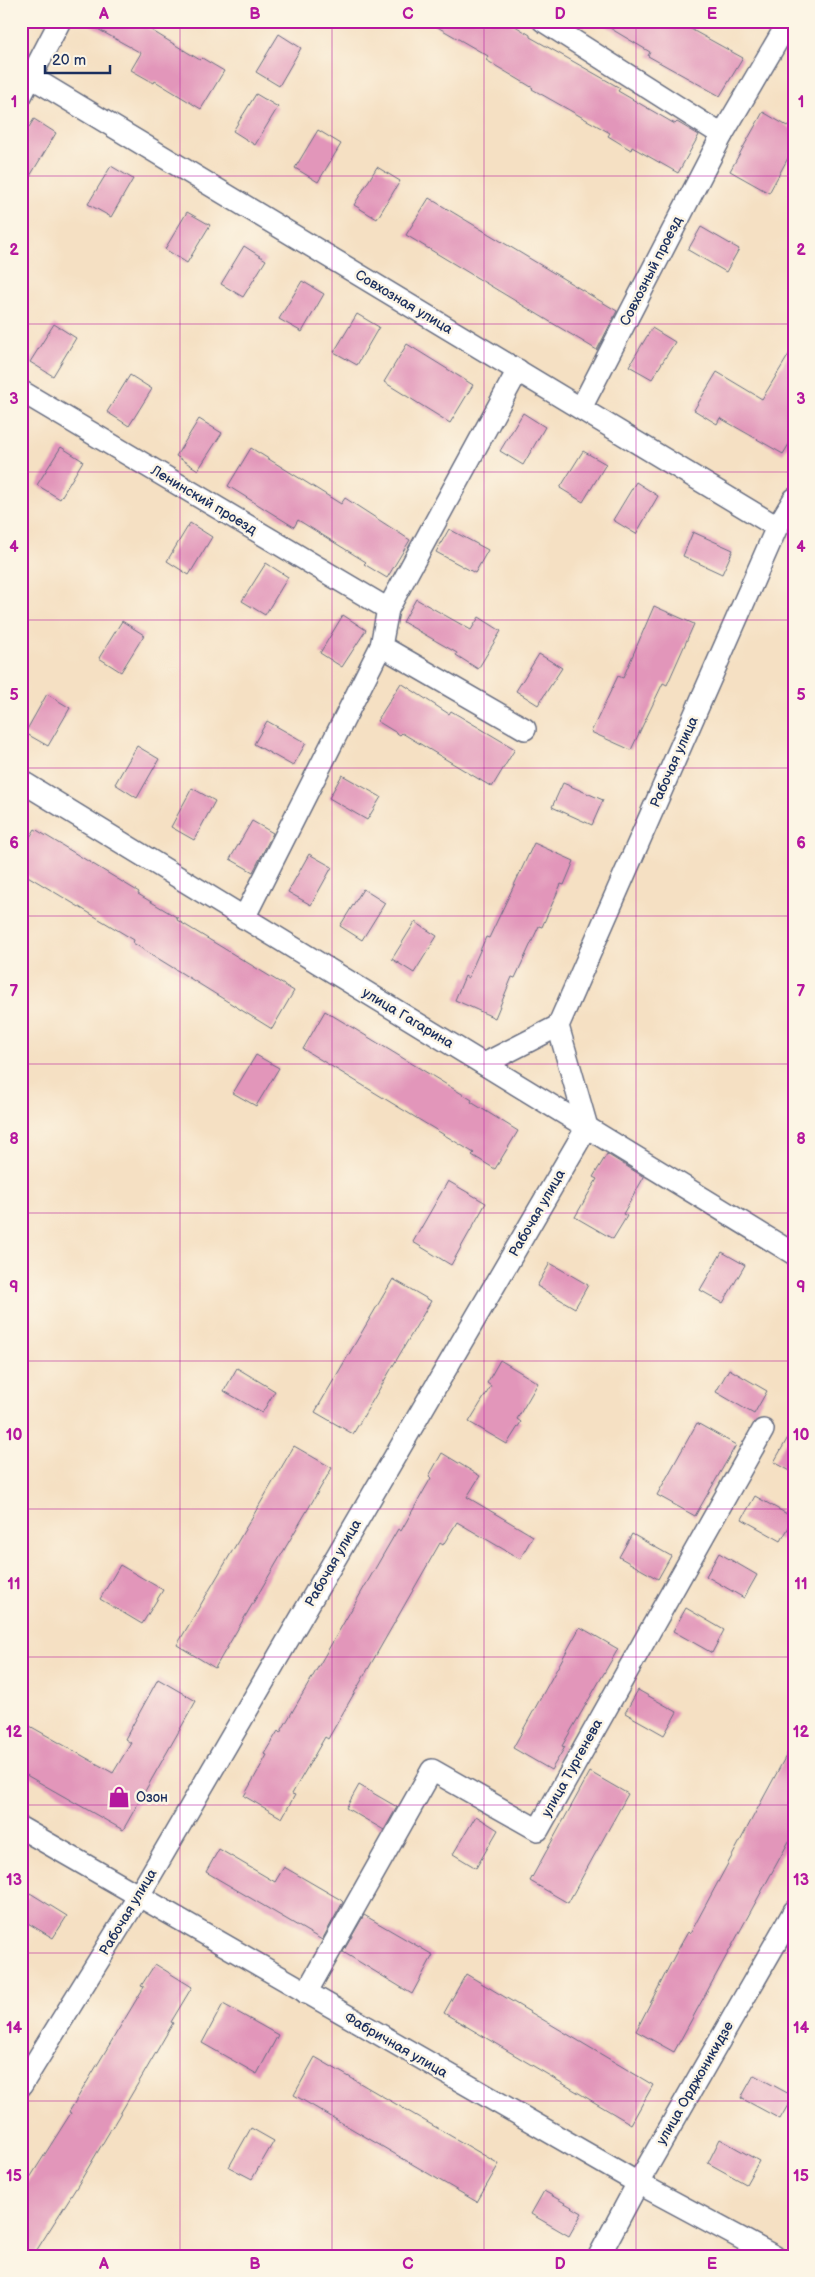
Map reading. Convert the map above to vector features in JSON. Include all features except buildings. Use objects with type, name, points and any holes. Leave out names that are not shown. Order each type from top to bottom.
[{"type":"street","points":[[21,96],[60,21]]},
{"type":"street","points":[[543,21],[722,135]]},
{"type":"street","name":"Совхозный проезд","points":[[581,408],[722,135],[789,21]]},
{"type":"street","name":"Совхозная улица","points":[[31,76],[777,527]]},
{"type":"street","points":[[244,918],[381,646],[388,610],[518,370]]},
{"type":"street","name":"Ленинский проезд","points":[[21,391],[388,610]]},
{"type":"street","name":"Рабочая улица","points":[[558,1026],[777,527],[794,499]]},
{"type":"street","points":[[381,646],[525,728]]},
{"type":"street","name":"улица Гагарина","points":[[21,781],[794,1254]]},
{"type":"street","points":[[484,1064],[558,1026],[587,1127]]},
{"type":"street","name":"Рабочая улица","points":[[21,2086],[138,1897],[587,1127]]},
{"type":"street","name":"улица Тургенева","points":[[306,1993],[432,1770],[538,1830],[764,1430]]},
{"type":"street","name":"Фабричная улица","points":[[21,1828],[638,2183],[774,2256]]},
{"type":"street","name":"улица Орджоникидзе","points":[[599,2256],[638,2183],[794,1912]]},
{"type":"place","name":"Озон","points":[[119,1797]]}]
